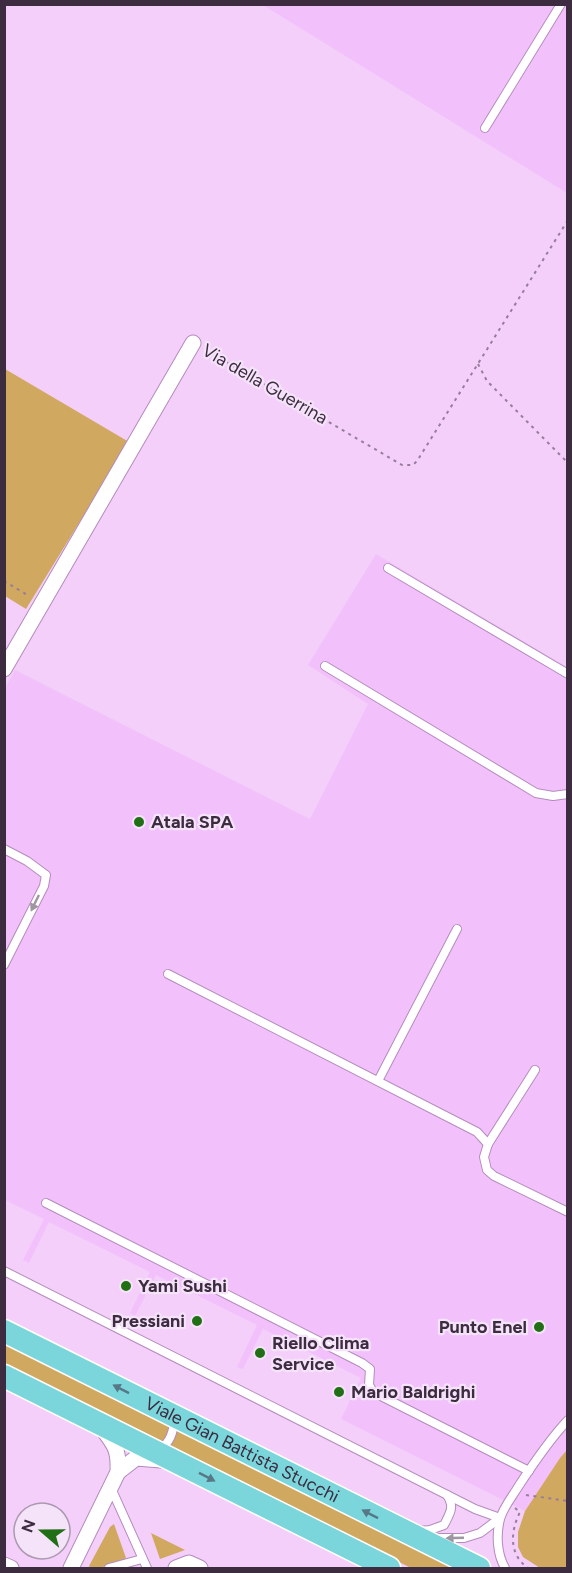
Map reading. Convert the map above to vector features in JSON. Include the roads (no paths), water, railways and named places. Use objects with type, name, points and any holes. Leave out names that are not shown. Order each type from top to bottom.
[{"type":"main road","name":"Viale Gian Battista Stucchi","points":[[4,1331],[479,1569]]},
{"type":"main road","points":[[4,1376],[389,1569]]},
{"type":"street","name":"Via della Guerrina","points":[[4,669],[193,343]]},
{"type":"street","points":[[97,1422],[116,1446],[118,1472]]},
{"type":"street","points":[[70,1569],[118,1472],[136,1458],[158,1460],[164,1455]]},
{"type":"street","points":[[176,1569],[189,1563],[200,1569]]},
{"type":"street","points":[[4,1565],[11,1569]]},
{"type":"lane","points":[[485,128],[561,4]]},
{"type":"lane","points":[[388,568],[567,674]]},
{"type":"lane","points":[[326,666],[536,794],[553,796],[567,794]]},
{"type":"lane","points":[[4,849],[27,861],[46,875],[44,886],[4,965]]},
{"type":"lane","points":[[378,1081],[457,929]]},
{"type":"lane","points":[[168,974],[477,1132],[488,1144]]},
{"type":"lane","points":[[536,1070],[488,1144],[484,1157],[487,1170],[494,1176],[567,1212]]},
{"type":"lane","points":[[46,1203],[362,1363],[370,1368],[369,1385],[373,1392],[529,1471]]},
{"type":"lane","points":[[4,1272],[475,1509],[500,1518]]},
{"type":"lane","points":[[164,1455],[165,1446],[172,1437],[174,1416]]},
{"type":"lane","points":[[505,1569],[500,1558],[497,1536],[500,1518],[538,1457],[567,1420]]},
{"type":"lane","points":[[111,1486],[147,1569]]},
{"type":"lane","points":[[405,1532],[430,1530],[444,1525],[452,1502],[447,1495]]},
{"type":"lane","points":[[405,1532],[430,1537],[464,1538],[480,1533],[500,1518]]},
{"type":"lane","points":[[109,1569],[142,1559]]},
{"type":"place","name":"Atala SPA","points":[[139,822]]},
{"type":"place","name":"Yami Sushi","points":[[126,1286]]},
{"type":"place","name":"Pressiani","points":[[197,1321]]},
{"type":"place","name":"Punto Enel","points":[[539,1327]]},
{"type":"place","name":"Riello Clima Service","points":[[260,1353]]},
{"type":"place","name":"Mario Baldrighi","points":[[339,1392]]}]
